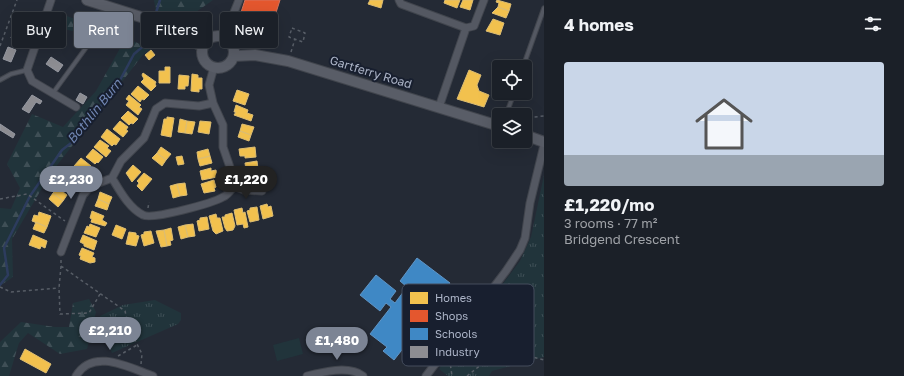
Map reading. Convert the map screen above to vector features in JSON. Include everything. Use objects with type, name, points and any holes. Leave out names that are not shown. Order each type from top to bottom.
[{"type":"street","points":[[51,0],[27,70],[32,81],[76,106]]},
{"type":"street","points":[[87,0],[141,17]]},
{"type":"street","points":[[233,12],[238,0]]},
{"type":"street","points":[[399,0],[401,4],[466,28],[474,26],[484,0]]},
{"type":"street","points":[[439,107],[466,28]]},
{"type":"street","points":[[203,48],[204,58],[208,64],[218,68],[226,65],[234,56],[233,48]]},
{"type":"street","name":"Gartferry Road","points":[[234,56],[255,55],[288,61],[492,124]]},
{"type":"street","points":[[214,67],[210,85],[213,102],[223,125],[223,148],[233,176],[234,186]]},
{"type":"street","points":[[61,252],[86,190],[102,181],[112,178],[120,161],[144,138],[156,109],[165,103],[199,106],[213,102]]},
{"type":"street","points":[[496,284],[520,250],[525,238],[530,203],[544,144],[532,138]]},
{"type":"street","points":[[112,178],[133,208],[145,216],[152,217],[222,198],[234,186]]},
{"type":"street","points":[[234,186],[244,190],[262,191]]},
{"type":"street","points":[[76,376],[84,366],[91,362],[110,360],[153,376]]},
{"type":"street","points":[[426,376],[434,366]]},
{"type":"street","points":[[307,376],[332,370],[346,371],[363,376]]},
{"type":"lane","points":[[525,60],[544,8]]},
{"type":"lane","points":[[53,93],[86,48]]},
{"type":"lane","points":[[0,80],[11,74],[27,70]]},
{"type":"path","points":[[0,46],[17,0]]},
{"type":"path","points":[[292,28],[306,33],[303,42],[295,39],[288,37],[292,28]]},
{"type":"path","points":[[288,61],[295,39]]},
{"type":"path","points":[[532,119],[534,117],[544,116]]},
{"type":"path","points":[[0,199],[27,194],[71,226]]},
{"type":"path","points":[[61,252],[59,288],[60,314],[89,313],[100,294]]},
{"type":"path","points":[[60,266],[125,311],[129,328],[142,354],[140,371]]},
{"type":"path","points":[[0,287],[11,292],[59,288]]},
{"type":"path","points":[[110,360],[137,345]]},
{"type":"path","points":[[534,358],[544,360]]},
{"type":"path","points":[[451,366],[452,376]]},
{"type":"path","points":[[467,376],[480,366]]},
{"type":"green space","points":[[154,0],[213,0],[196,12],[156,12]]},
{"type":"green space","points":[[66,16],[74,19],[74,31],[66,30]]},
{"type":"green space","points":[[133,41],[141,44],[141,48],[151,48],[142,56],[51,173],[12,239],[13,277],[0,286],[0,208],[11,209],[20,188],[7,164],[32,114],[63,127],[96,91],[120,48],[133,48]]},
{"type":"green space","points":[[544,175],[544,357],[534,360],[534,284],[503,284],[520,261],[531,237]]},
{"type":"green space","points":[[89,299],[96,312],[87,349],[60,354],[28,333],[19,343],[9,376],[0,376],[0,342],[21,322],[55,327],[69,327],[73,303]]},
{"type":"green space","points":[[155,300],[181,313],[181,320],[178,324],[112,353],[102,331],[100,316],[123,305]]},
{"type":"green space","points":[[299,338],[303,354],[277,361],[273,345]]},
{"type":"green space","points":[[441,366],[511,366],[492,371],[489,376],[448,376],[439,369]]},
{"type":"building: Homes","points":[[370,0],[383,0],[381,8],[368,4]]},
{"type":"building: Homes","points":[[445,0],[460,0],[457,8],[444,3]]},
{"type":"building: Homes","points":[[463,0],[473,0],[470,10],[460,7]]},
{"type":"building: Homes","points":[[497,0],[511,4],[509,11],[498,7],[499,3],[496,2]]},
{"type":"building: Homes","points":[[498,7],[509,11],[506,18],[492,13]]},
{"type":"building: Homes","points":[[493,19],[504,23],[500,35],[486,31]]},
{"type":"building: Homes","points":[[151,50],[155,55],[149,60],[145,55]]},
{"type":"building: Homes","points":[[165,67],[170,67],[170,83],[159,83],[159,71],[165,71]]},
{"type":"building: Homes","points":[[469,70],[481,75],[477,85],[479,91],[489,95],[484,107],[457,99]]},
{"type":"building: Homes","points":[[143,73],[156,82],[156,86],[151,91],[141,82],[144,79],[142,75]]},
{"type":"building: Homes","points":[[192,74],[198,75],[198,78],[202,78],[202,89],[199,89],[199,92],[191,91]]},
{"type":"building: Homes","points":[[179,75],[189,76],[188,86],[185,86],[185,89],[178,89]]},
{"type":"building: Homes","points":[[138,86],[149,95],[140,102],[131,94]]},
{"type":"building: Homes","points":[[237,90],[249,94],[245,105],[233,101]]},
{"type":"building: Homes","points":[[129,95],[141,105],[139,107],[142,109],[138,115],[126,105],[129,101],[126,99]]},
{"type":"building: Homes","points":[[236,105],[248,110],[247,113],[253,115],[251,121],[234,115],[236,112],[234,112]]},
{"type":"building: Homes","points":[[128,111],[138,119],[133,124],[131,123],[129,125],[121,118]]},
{"type":"building: Homes","points":[[167,117],[174,118],[171,137],[161,135],[164,119],[167,119]]},
{"type":"building: Homes","points":[[180,119],[187,121],[185,133],[178,132]]},
{"type":"building: Homes","points":[[120,121],[128,127],[126,130],[128,131],[123,137],[113,129]]},
{"type":"building: Homes","points":[[187,121],[195,122],[192,134],[185,133]]},
{"type":"building: Homes","points":[[200,121],[211,122],[209,134],[198,132]]},
{"type":"building: Homes","points":[[242,124],[254,127],[251,135],[240,131]]},
{"type":"building: Homes","points":[[107,129],[120,139],[116,145],[114,144],[112,146],[101,137]]},
{"type":"building: Homes","points":[[240,131],[251,135],[249,141],[238,137]]},
{"type":"building: Homes","points":[[100,140],[109,146],[107,148],[111,151],[106,157],[94,147]]},
{"type":"building: Homes","points":[[161,147],[171,154],[166,160],[157,153]]},
{"type":"building: Homes","points":[[255,147],[256,157],[245,158],[245,156],[240,156],[239,149]]},
{"type":"building: Homes","points":[[93,149],[103,157],[98,163],[97,162],[95,164],[86,157]]},
{"type":"building: Homes","points":[[208,149],[210,156],[198,159],[197,152]]},
{"type":"building: Homes","points":[[157,153],[166,160],[162,166],[152,158]]},
{"type":"building: Homes","points":[[182,156],[184,164],[178,165],[176,157]]},
{"type":"building: Homes","points":[[210,156],[212,163],[200,166],[198,159]]},
{"type":"building: Homes","points":[[81,158],[91,166],[86,172],[85,170],[83,173],[74,166]]},
{"type":"building: Homes","points":[[257,161],[258,169],[246,170],[245,163]]},
{"type":"building: Homes","points":[[133,165],[141,172],[132,182],[126,173]]},
{"type":"building: Homes","points":[[55,168],[62,173],[58,178],[52,173]]},
{"type":"building: Homes","points":[[211,168],[211,171],[216,170],[217,177],[202,180],[200,171]]},
{"type":"building: Homes","points":[[69,169],[79,176],[75,182],[65,175]]},
{"type":"building: Homes","points":[[258,169],[259,176],[247,177],[246,170]]},
{"type":"building: Homes","points":[[144,173],[152,179],[142,191],[137,186],[139,183],[137,181]]},
{"type":"building: Homes","points":[[65,175],[75,182],[70,188],[60,181]]},
{"type":"building: Homes","points":[[214,180],[216,187],[214,188],[215,191],[204,193],[201,184]]},
{"type":"building: Homes","points":[[185,183],[187,195],[180,196],[177,184]]},
{"type":"building: Homes","points":[[177,184],[180,196],[173,198],[170,186]]},
{"type":"building: Homes","points":[[58,188],[67,195],[63,201],[53,193]]},
{"type":"building: Homes","points":[[100,192],[112,197],[109,204],[98,199]]},
{"type":"building: Homes","points":[[53,193],[63,201],[58,207],[49,199]]},
{"type":"building: Homes","points":[[98,199],[109,204],[107,210],[95,206]]},
{"type":"building: Homes","points":[[267,204],[268,207],[271,206],[273,216],[263,219],[260,206]]},
{"type":"building: Homes","points":[[257,207],[259,220],[250,222],[247,211],[250,210],[250,208]]},
{"type":"building: Homes","points":[[242,208],[243,213],[245,212],[248,227],[244,228],[243,224],[237,225],[234,210]]},
{"type":"building: Homes","points":[[92,211],[104,216],[102,220],[107,223],[105,226],[91,222],[92,219],[90,218]]},
{"type":"building: Homes","points":[[39,212],[51,216],[47,227],[32,221],[34,215],[38,216]]},
{"type":"building: Homes","points":[[232,213],[235,226],[233,230],[227,231],[222,217]]},
{"type":"building: Homes","points":[[216,214],[217,218],[220,218],[223,231],[216,234],[213,231],[209,216]]},
{"type":"building: Homes","points":[[207,217],[209,229],[199,231],[197,221],[200,220],[200,218]]},
{"type":"building: Homes","points":[[36,222],[47,227],[44,233],[33,229]]},
{"type":"building: Homes","points":[[90,224],[100,228],[96,237],[84,233],[87,226],[89,227]]},
{"type":"building: Homes","points":[[193,224],[195,236],[188,237],[185,225]]},
{"type":"building: Homes","points":[[116,225],[126,229],[122,239],[112,235]]},
{"type":"building: Homes","points":[[185,225],[188,237],[181,239],[178,227]]},
{"type":"building: Homes","points":[[171,228],[173,240],[170,241],[171,245],[167,246],[164,230]]},
{"type":"building: Homes","points":[[164,230],[167,246],[161,247],[156,231]]},
{"type":"building: Homes","points":[[151,231],[154,243],[144,246],[141,235],[144,234],[144,232]]},
{"type":"building: Homes","points":[[129,232],[136,233],[136,235],[139,236],[136,246],[126,244]]},
{"type":"building: Homes","points":[[33,235],[47,241],[45,248],[41,246],[40,249],[29,245]]},
{"type":"building: Homes","points":[[83,235],[97,241],[94,250],[84,246],[84,244],[80,242]]},
{"type":"building: Homes","points":[[82,248],[94,253],[92,257],[95,258],[95,262],[90,263],[80,259],[81,256],[79,255]]},
{"type":"building: Homes","points":[[25,349],[51,364],[46,373],[20,359]]},
{"type":"building: Shops","points":[[245,0],[280,0],[276,12],[241,12]]},
{"type":"building: Schools","points":[[417,258],[450,283],[404,284],[400,281]]},
{"type":"building: Schools","points":[[376,275],[396,291],[390,299],[395,303],[402,294],[402,350],[394,360],[383,351],[387,347],[370,334],[391,307],[386,303],[380,311],[360,295]]},
{"type":"building: Industry","points":[[8,47],[16,50],[11,62],[3,59]]},
{"type":"building: Industry","points":[[51,57],[63,65],[58,72],[46,64]]},
{"type":"building: Industry","points":[[80,93],[87,97],[83,104],[76,100]]},
{"type":"building: Industry","points":[[32,95],[42,101],[40,104],[36,102],[29,113],[22,109]]},
{"type":"building: Industry","points":[[0,124],[15,134],[13,138],[0,130]]},
{"type":"waterway","name":"Bothlin Burn","points":[[156,12],[160,0]]},
{"type":"waterway","name":"Bothlin Burn","points":[[0,285],[8,275],[4,248],[30,196],[62,150],[75,140],[119,82],[134,54],[141,48]]}]
